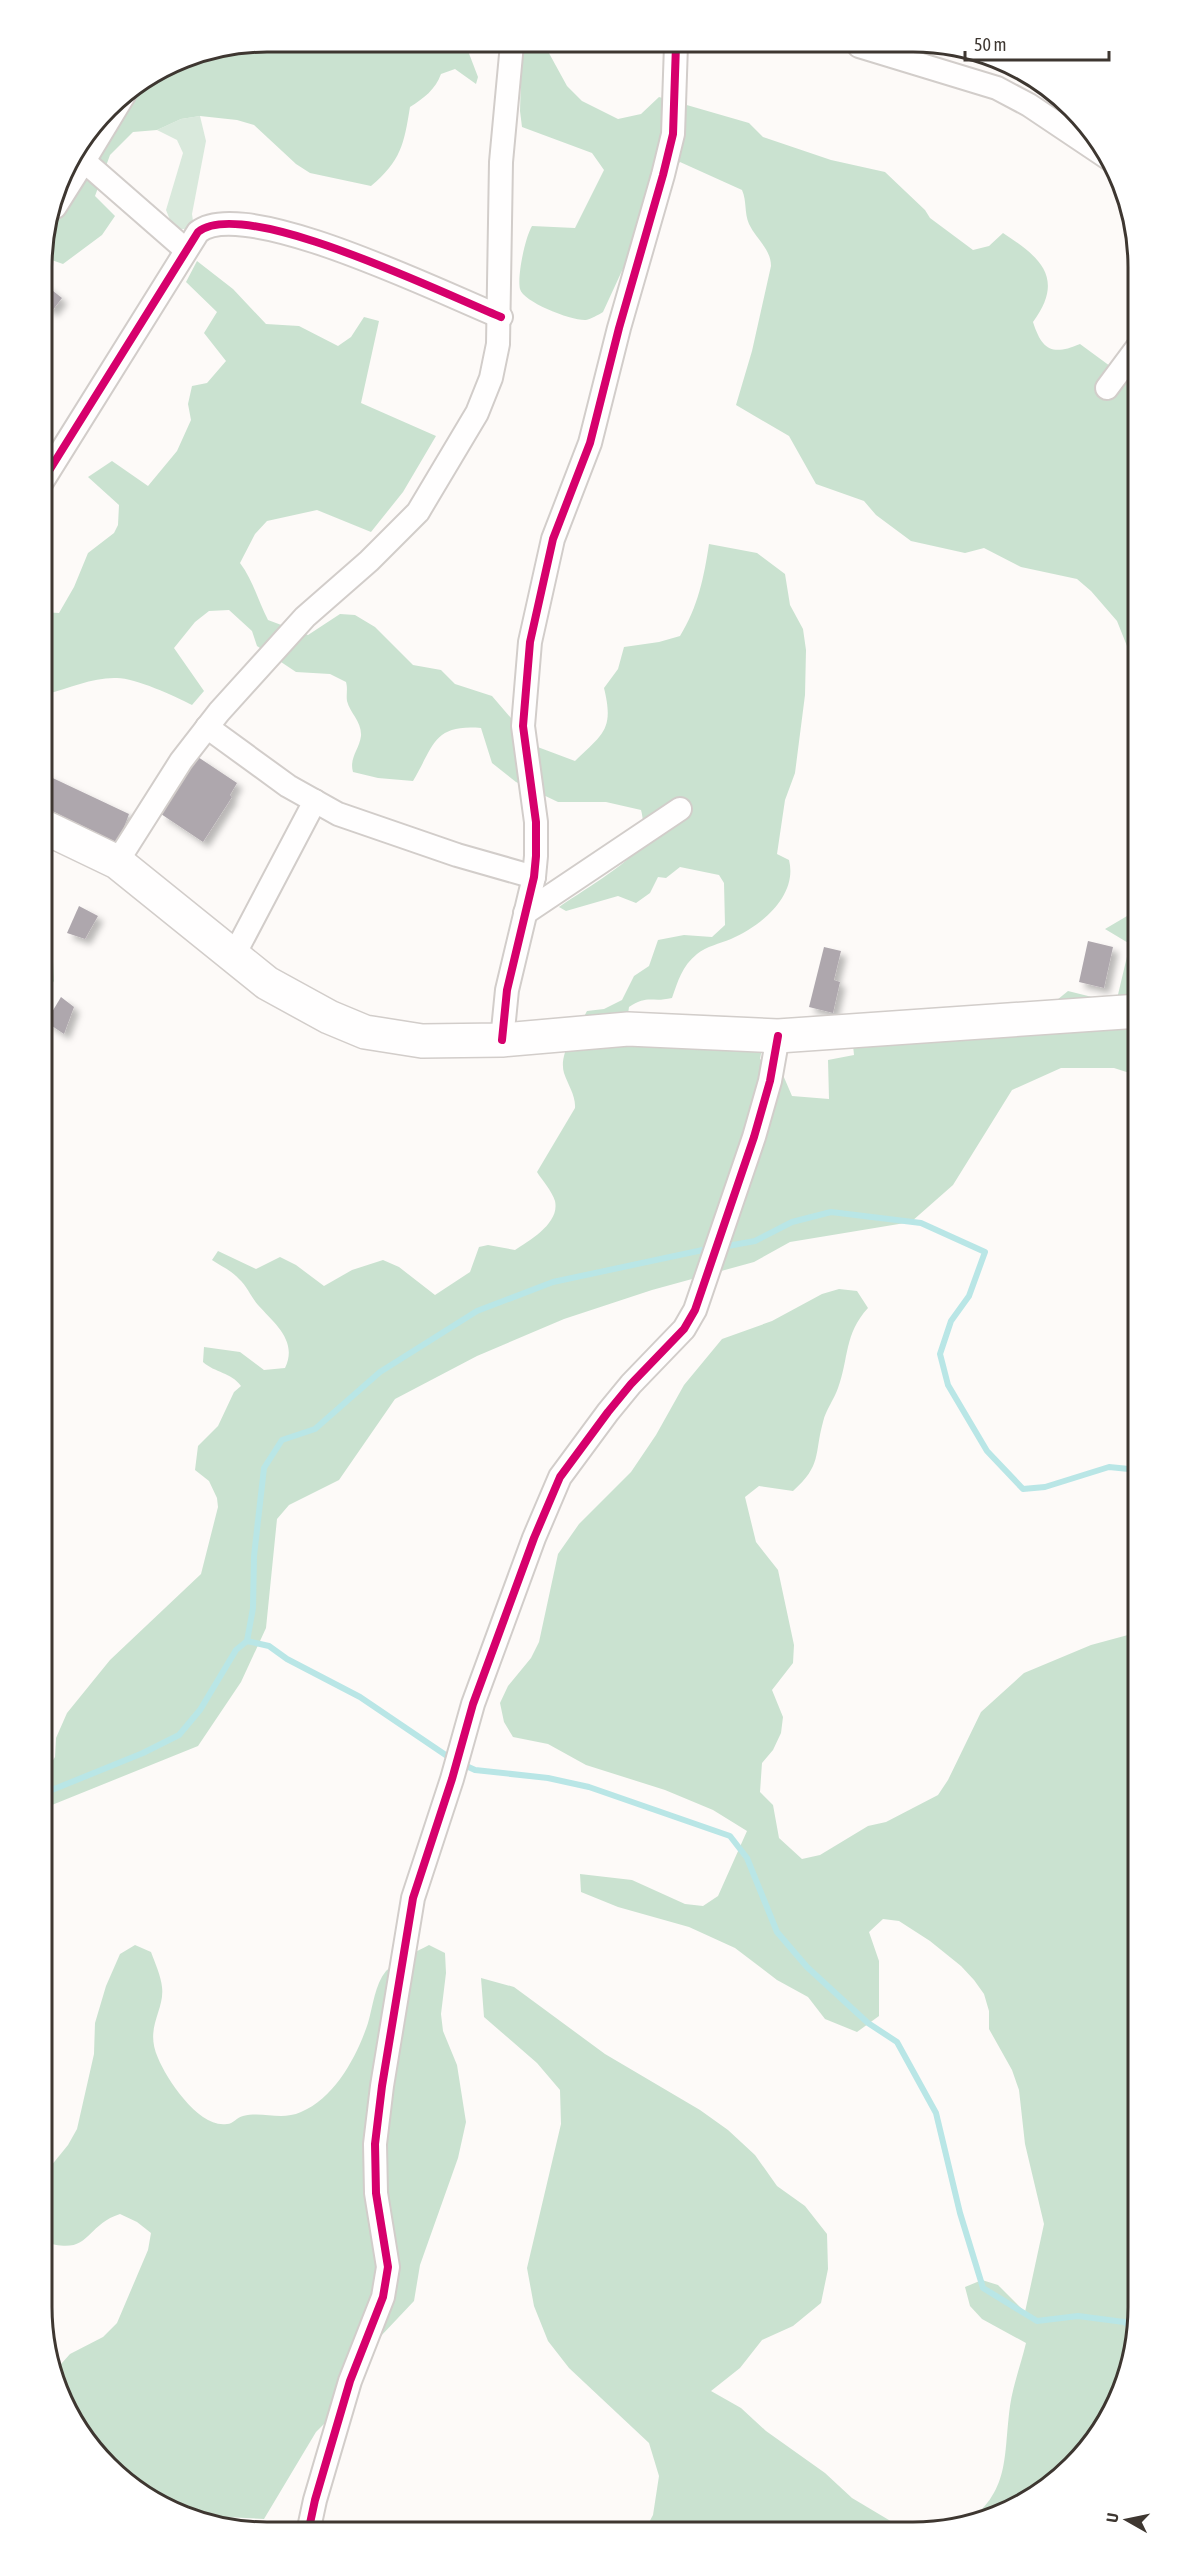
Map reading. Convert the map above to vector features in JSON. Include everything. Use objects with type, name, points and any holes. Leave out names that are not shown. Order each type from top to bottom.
[{"type":"main road","points":[[52,831],[117,862],[267,983],[330,1017],[365,1032],[422,1041],[502,1040],[628,1029],[778,1036],[1128,1012]]},
{"type":"street","points":[[117,862],[181,761],[207,727],[305,617],[369,561],[418,512],[477,413],[491,378],[501,317],[501,162],[510,94],[512,52]]},
{"type":"street","points":[[502,1040],[507,990],[534,877],[536,822],[523,726],[530,642],[553,539],[590,443],[619,328],[663,175],[673,134],[676,52]]},
{"type":"street","points":[[879,52],[997,88],[1029,105],[1091,147]]},
{"type":"street","points":[[69,186],[104,128]]},
{"type":"street","points":[[84,162],[186,250]]},
{"type":"street","points":[[52,467],[85,417],[186,250],[205,226],[216,223],[253,224],[286,232],[340,250],[501,317]]},
{"type":"street","points":[[1107,388],[1128,360]]},
{"type":"street","points":[[207,727],[288,786],[338,814],[388,832],[534,877]]},
{"type":"street","points":[[234,956],[315,801]]},
{"type":"street","points":[[525,913],[680,809]]},
{"type":"street","points":[[310,2522],[350,2381],[383,2297],[388,2267],[376,2193],[375,2144],[382,2086],[413,1898],[452,1779],[473,1704],[534,1538],[560,1477],[608,1412],[631,1384],[684,1329],[695,1310],[754,1137],[770,1081],[778,1036]]},
{"type":"green space","points":[[468,52],[478,77],[476,84],[455,69],[441,74],[436,85],[410,107],[400,151],[389,168],[371,186],[310,173],[296,164],[254,125],[237,120],[200,116],[181,119],[157,130],[133,132],[110,155],[95,196],[115,216],[102,235],[63,264],[53,260],[54,240],[64,199],[81,160],[106,126],[126,106],[160,81],[199,64],[240,54]]},
{"type":"green space","points":[[522,52],[548,52],[567,86],[582,101],[618,119],[641,114],[659,97],[749,123],[763,137],[831,160],[885,172],[925,210],[930,218],[973,250],[989,246],[1003,233],[1028,251],[1044,270],[1048,281],[1042,307],[1033,322],[1040,339],[1049,348],[1055,350],[1080,344],[1128,379],[1128,648],[1117,621],[1091,591],[1077,579],[1021,567],[984,548],[965,553],[911,541],[876,515],[864,501],[816,484],[789,436],[736,405],[752,351],[771,266],[769,254],[749,224],[742,190],[680,162],[654,187],[638,236],[603,312],[586,320],[570,317],[549,310],[523,294],[519,283],[522,257],[532,226],[575,228],[604,170],[592,153],[522,127],[520,111]]},
{"type":"green space","points":[[200,116],[206,141],[192,214],[194,228],[174,230],[166,210],[183,153],[177,140],[157,130],[181,119]]},
{"type":"green space","points":[[197,261],[233,289],[266,324],[299,326],[338,346],[351,337],[364,317],[379,321],[361,403],[436,436],[403,492],[371,532],[317,510],[267,521],[255,534],[240,563],[268,620],[308,635],[340,614],[355,615],[375,627],[413,665],[441,670],[455,684],[492,696],[535,746],[575,761],[593,744],[604,729],[608,713],[604,688],[618,669],[624,647],[659,642],[680,636],[699,592],[709,544],[757,553],[785,574],[790,605],[803,629],[806,650],[805,695],[795,773],[785,800],[777,854],[789,860],[788,886],[783,897],[765,918],[731,939],[697,954],[681,974],[672,998],[636,1003],[629,1007],[627,1021],[766,1027],[760,1059],[783,1075],[792,1096],[829,1099],[828,1060],[854,1055],[850,1016],[1057,1000],[1068,991],[1116,1003],[1128,952],[1128,1072],[1114,1068],[1061,1068],[1012,1090],[953,1185],[911,1222],[790,1242],[754,1262],[652,1290],[564,1319],[477,1356],[395,1399],[339,1480],[289,1505],[277,1519],[266,1628],[241,1682],[198,1746],[52,1805],[52,1762],[55,1757],[56,1738],[67,1713],[110,1660],[201,1574],[218,1507],[217,1498],[209,1481],[195,1470],[198,1446],[218,1426],[234,1392],[241,1386],[233,1378],[203,1362],[204,1347],[240,1352],[264,1370],[285,1368],[288,1358],[287,1341],[277,1326],[242,1282],[212,1260],[218,1251],[256,1269],[280,1257],[296,1265],[324,1286],[352,1270],[383,1260],[399,1267],[435,1295],[470,1272],[479,1247],[488,1245],[515,1250],[542,1230],[553,1217],[554,1197],[537,1172],[575,1108],[563,1065],[566,1049],[587,1011],[604,1009],[622,1000],[634,976],[649,966],[658,940],[684,935],[712,937],[725,925],[724,883],[719,875],[680,867],[666,878],[658,877],[650,893],[636,903],[618,896],[566,911],[559,907],[615,869],[634,853],[642,838],[641,810],[606,802],[558,802],[516,782],[492,763],[481,728],[465,728],[444,734],[431,748],[413,781],[378,778],[353,772],[352,762],[360,741],[361,731],[347,701],[346,682],[330,674],[296,672],[257,646],[252,631],[229,610],[209,611],[195,622],[174,648],[204,691],[192,705],[144,684],[117,678],[91,681],[52,693],[52,613],[59,613],[74,587],[88,553],[114,533],[118,525],[119,505],[88,477],[112,461],[148,486],[177,451],[191,420],[188,404],[192,386],[207,383],[226,361],[204,333],[217,312],[186,282]]},
{"type":"green space","points":[[1128,915],[1128,943],[1105,929]]},
{"type":"green space","points":[[52,961],[53,962],[54,981],[52,984]]},
{"type":"green space","points":[[839,1289],[857,1291],[868,1308],[860,1318],[851,1337],[838,1388],[824,1417],[816,1459],[809,1474],[793,1491],[759,1486],[745,1497],[756,1542],[778,1570],[794,1645],[793,1663],[772,1690],[783,1717],[781,1733],[773,1750],[762,1763],[760,1792],[773,1805],[779,1838],[802,1859],[820,1855],[868,1826],[886,1822],[938,1795],[948,1780],[981,1712],[1024,1673],[1091,1645],[1128,1635],[1127,2334],[1112,2389],[1100,2414],[1075,2448],[1055,2468],[1021,2493],[980,2511],[990,2499],[1002,2472],[1011,2398],[1026,2343],[982,2319],[970,2306],[965,2287],[982,2280],[998,2285],[1025,2312],[1044,2224],[1025,2144],[1019,2090],[1012,2070],[989,2029],[989,2011],[984,1994],[961,1966],[930,1941],[899,1921],[883,1919],[869,1932],[879,1961],[879,2016],[857,2032],[825,2019],[808,1997],[777,1980],[735,1948],[689,1927],[618,1907],[581,1892],[580,1874],[632,1880],[685,1904],[703,1906],[718,1896],[747,1831],[713,1810],[665,1790],[586,1765],[548,1744],[513,1737],[504,1722],[500,1703],[508,1686],[531,1658],[539,1642],[558,1554],[579,1524],[631,1472],[656,1435],[684,1385],[722,1339],[772,1321],[822,1294]]},
{"type":"green space","points":[[135,1945],[151,1952],[158,1969],[162,1996],[153,2037],[158,2058],[177,2090],[196,2111],[217,2124],[227,2124],[250,2115],[294,2115],[313,2106],[334,2086],[351,2062],[368,2023],[382,1976],[386,1971],[429,1945],[445,1953],[446,1973],[441,2014],[443,2031],[457,2065],[466,2122],[458,2158],[420,2265],[414,2301],[380,2337],[358,2390],[316,2432],[264,2519],[226,2517],[199,2510],[160,2493],[137,2477],[106,2448],[89,2426],[69,2389],[61,2364],[70,2354],[103,2337],[117,2323],[148,2250],[151,2233],[137,2222],[120,2214],[108,2219],[78,2243],[70,2246],[52,2244],[52,2165],[68,2145],[77,2129],[94,2054],[95,2023],[106,1986],[120,1954]]},
{"type":"green space","points":[[481,1978],[514,1987],[605,2054],[700,2110],[728,2130],[755,2155],[777,2186],[805,2206],[827,2234],[828,2269],[821,2303],[793,2326],[762,2340],[740,2368],[711,2391],[741,2408],[766,2431],[825,2473],[852,2498],[892,2522],[649,2522],[653,2515],[659,2476],[649,2443],[569,2368],[548,2341],[534,2306],[527,2268],[561,2124],[560,2090],[537,2063],[484,2017]]},
{"type":"building","points":[[52,290],[62,298],[52,311]]},
{"type":"building","points":[[198,757],[237,783],[230,795],[232,797],[203,842],[161,814]]},
{"type":"building","points":[[52,778],[129,814],[118,843],[52,811]]},
{"type":"building","points":[[79,906],[98,916],[85,939],[67,933]]},
{"type":"building","points":[[1088,941],[1113,947],[1104,988],[1079,982]]},
{"type":"building","points":[[824,947],[841,951],[834,980],[840,982],[833,1013],[809,1007]]},
{"type":"building","points":[[61,997],[74,1007],[64,1034],[52,1026],[52,1012]]},
{"type":"waterway","points":[[722,1247],[755,1241],[792,1222],[831,1212],[921,1223],[985,1252],[969,1296],[951,1321],[940,1354],[948,1385],[987,1451],[1023,1489],[1045,1487],[1109,1467],[1128,1469]]},
{"type":"waterway","points":[[52,1790],[143,1753],[179,1735],[200,1710],[236,1650],[247,1641],[253,1608],[254,1556],[264,1468],[282,1440],[315,1429],[380,1372],[477,1311],[553,1282],[712,1248]]},
{"type":"waterway","points":[[247,1641],[269,1646],[287,1659],[360,1697],[453,1760]]},
{"type":"waterway","points":[[462,1764],[475,1770],[548,1778],[589,1787],[730,1836],[747,1858],[777,1932],[807,1967],[868,2023],[897,2042],[936,2113],[960,2213],[983,2288],[1037,2321],[1078,2316],[1128,2324]]},
{"type":"cycle path","points":[[502,1040],[507,990],[534,877],[536,856],[536,822],[523,726],[530,642],[553,539],[590,443],[619,328],[663,175],[673,134],[676,52]]},
{"type":"cycle path","points":[[52,466],[198,232],[222,224],[257,227],[300,237],[346,252],[501,317]]},
{"type":"cycle path","points":[[310,2522],[350,2381],[383,2297],[388,2267],[376,2193],[375,2144],[382,2086],[413,1898],[452,1779],[473,1704],[534,1538],[560,1477],[608,1412],[631,1384],[684,1329],[695,1310],[754,1137],[770,1081],[778,1036]]}]
